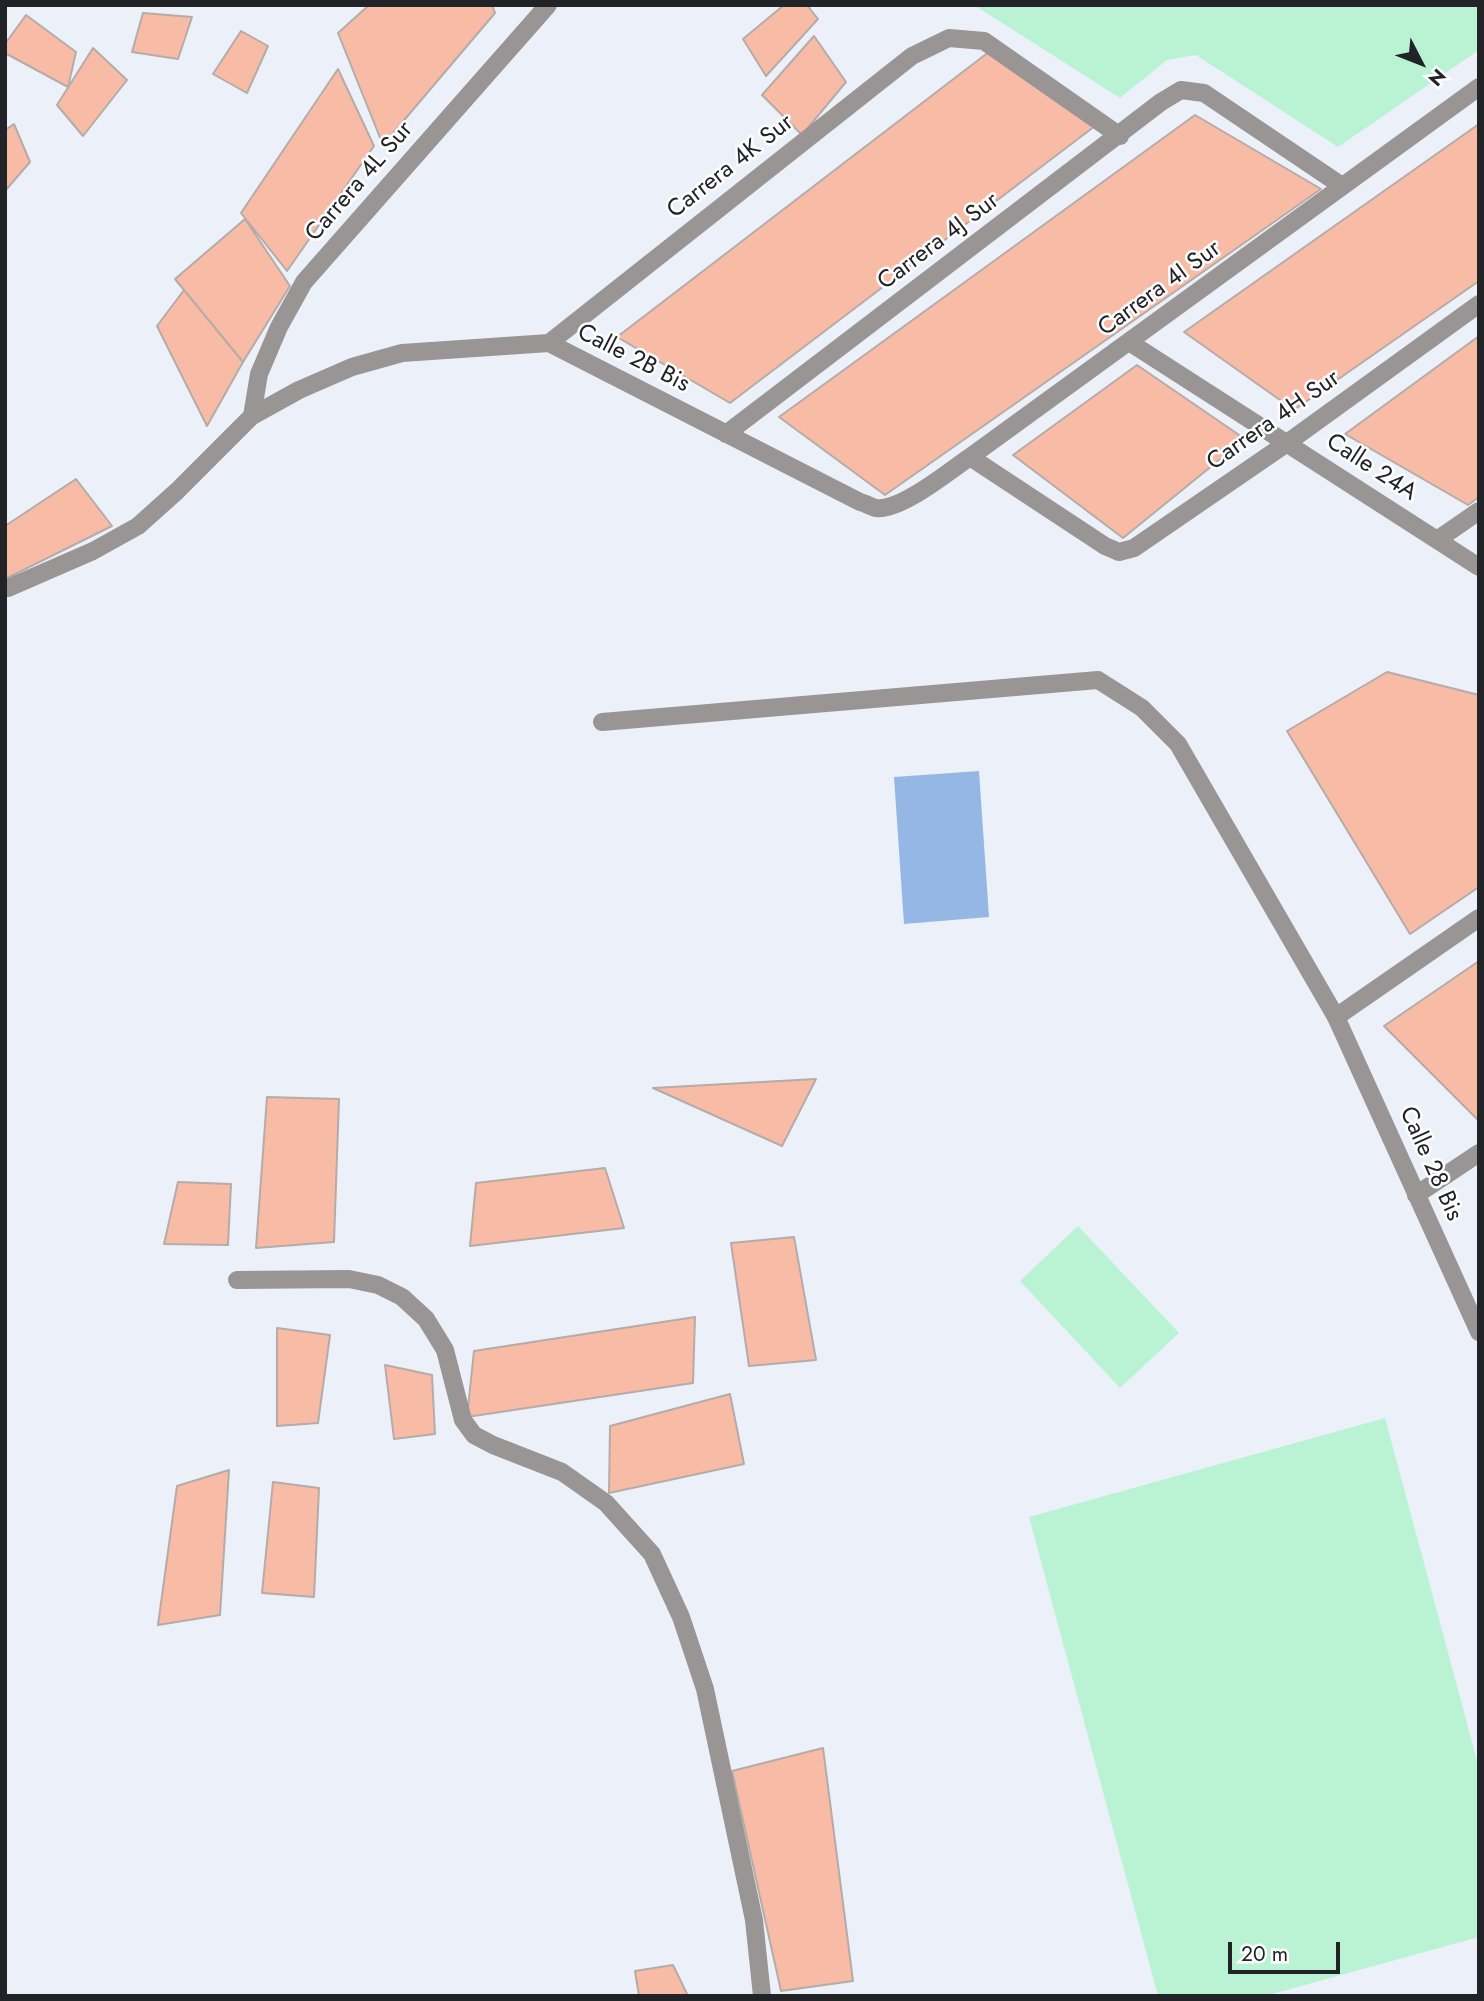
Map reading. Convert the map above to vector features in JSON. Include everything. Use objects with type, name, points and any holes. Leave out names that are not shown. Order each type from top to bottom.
[{"type":"street","name":"Carrera 4L Sur","points":[[252,416],[259,374],[279,327],[304,282],[548,5]]},
{"type":"street","name":"Carrera 4K Sur","points":[[549,343],[912,56],[949,38],[985,41],[1120,136]]},
{"type":"street","name":"Carrera 4I Sur","points":[[860,502],[876,508],[903,501],[970,457],[1479,87]]},
{"type":"street","name":"Carrera 4J Sur","points":[[726,434],[1120,136],[1161,102],[1181,90],[1204,93],[1342,186]]},
{"type":"street","name":"Carrera 4H Sur","points":[[970,457],[1090,538],[1119,552],[1134,548],[1287,443],[1479,304]]},
{"type":"street","name":"Calle 24A","points":[[1129,342],[1479,567]]},
{"type":"street","name":"Calle 2B Bis","points":[[8,588],[93,551],[138,526],[252,416],[299,390],[352,367],[402,353],[549,343],[860,502]]},
{"type":"street","points":[[1437,540],[1479,511]]},
{"type":"street","name":"Calle 28 Bis","points":[[602,722],[1098,680],[1142,708],[1178,744],[1336,1017],[1479,1332]]},
{"type":"street","points":[[1336,1017],[1479,918]]},
{"type":"street","points":[[1416,1195],[1479,1153]]},
{"type":"street","points":[[237,1280],[349,1279],[378,1285],[402,1297],[426,1319],[445,1350],[463,1420],[474,1435],[562,1472],[606,1503],[652,1554],[681,1618],[705,1689],[754,1920],[762,1996]]},
{"type":"green space","points":[[974,5],[1479,5],[1479,50],[1338,147],[1196,55],[1167,60],[1120,98]]},
{"type":"green space","points":[[1078,1226],[1179,1333],[1120,1388],[1020,1281]]},
{"type":"green space","points":[[1385,1418],[1479,1768],[1479,1937],[1265,1996],[1158,1996],[1029,1517]]},
{"type":"water","points":[[979,771],[989,917],[904,924],[894,777]]},
{"type":"building","points":[[369,5],[492,5],[495,13],[383,145],[338,33]]},
{"type":"building","points":[[784,5],[807,5],[818,19],[766,76],[743,39]]},
{"type":"building","points":[[143,13],[192,17],[178,59],[132,52]]},
{"type":"building","points":[[26,15],[76,52],[68,87],[5,53],[5,44]]},
{"type":"building","points":[[241,31],[268,46],[247,93],[213,74]]},
{"type":"building","points":[[814,36],[846,82],[802,135],[762,95]]},
{"type":"building","points":[[93,48],[127,80],[83,136],[57,105]]},
{"type":"building","points":[[990,51],[1095,126],[730,403],[617,337]]},
{"type":"building","points":[[338,69],[374,146],[287,271],[241,213]]},
{"type":"building","points":[[1195,115],[1321,189],[885,495],[779,417]]},
{"type":"building","points":[[14,124],[30,162],[5,191],[5,130]]},
{"type":"building","points":[[1479,124],[1479,281],[1294,410],[1184,332]]},
{"type":"building","points":[[245,219],[290,286],[243,362],[175,279]]},
{"type":"building","points":[[184,290],[243,362],[207,426],[157,326]]},
{"type":"building","points":[[1479,336],[1479,497],[1468,505],[1345,434]]},
{"type":"building","points":[[1137,365],[1245,439],[1123,538],[1013,455]]},
{"type":"building","points":[[76,479],[112,526],[5,579],[5,526]]},
{"type":"building","points":[[1387,672],[1479,695],[1479,887],[1410,934],[1287,731]]},
{"type":"building","points":[[1479,961],[1479,1119],[1478,1120],[1384,1026]]},
{"type":"building","points":[[816,1079],[782,1146],[653,1088]]},
{"type":"building","points":[[267,1097],[339,1099],[334,1242],[256,1248]]},
{"type":"building","points":[[605,1168],[624,1228],[470,1246],[476,1183]]},
{"type":"building","points":[[178,1182],[231,1184],[228,1245],[164,1244]]},
{"type":"building","points":[[794,1237],[816,1360],[749,1366],[731,1243]]},
{"type":"building","points":[[695,1317],[693,1383],[467,1417],[474,1351]]},
{"type":"building","points":[[277,1328],[330,1335],[318,1423],[277,1426]]},
{"type":"building","points":[[385,1365],[432,1375],[435,1434],[394,1439]]},
{"type":"building","points":[[730,1394],[744,1464],[609,1493],[610,1426]]},
{"type":"building","points":[[229,1470],[220,1615],[158,1625],[177,1486]]},
{"type":"building","points":[[273,1482],[319,1488],[314,1597],[262,1593]]},
{"type":"building","points":[[823,1748],[853,1981],[781,1991],[732,1771]]},
{"type":"building","points":[[673,1965],[688,1996],[639,1996],[635,1971]]}]
